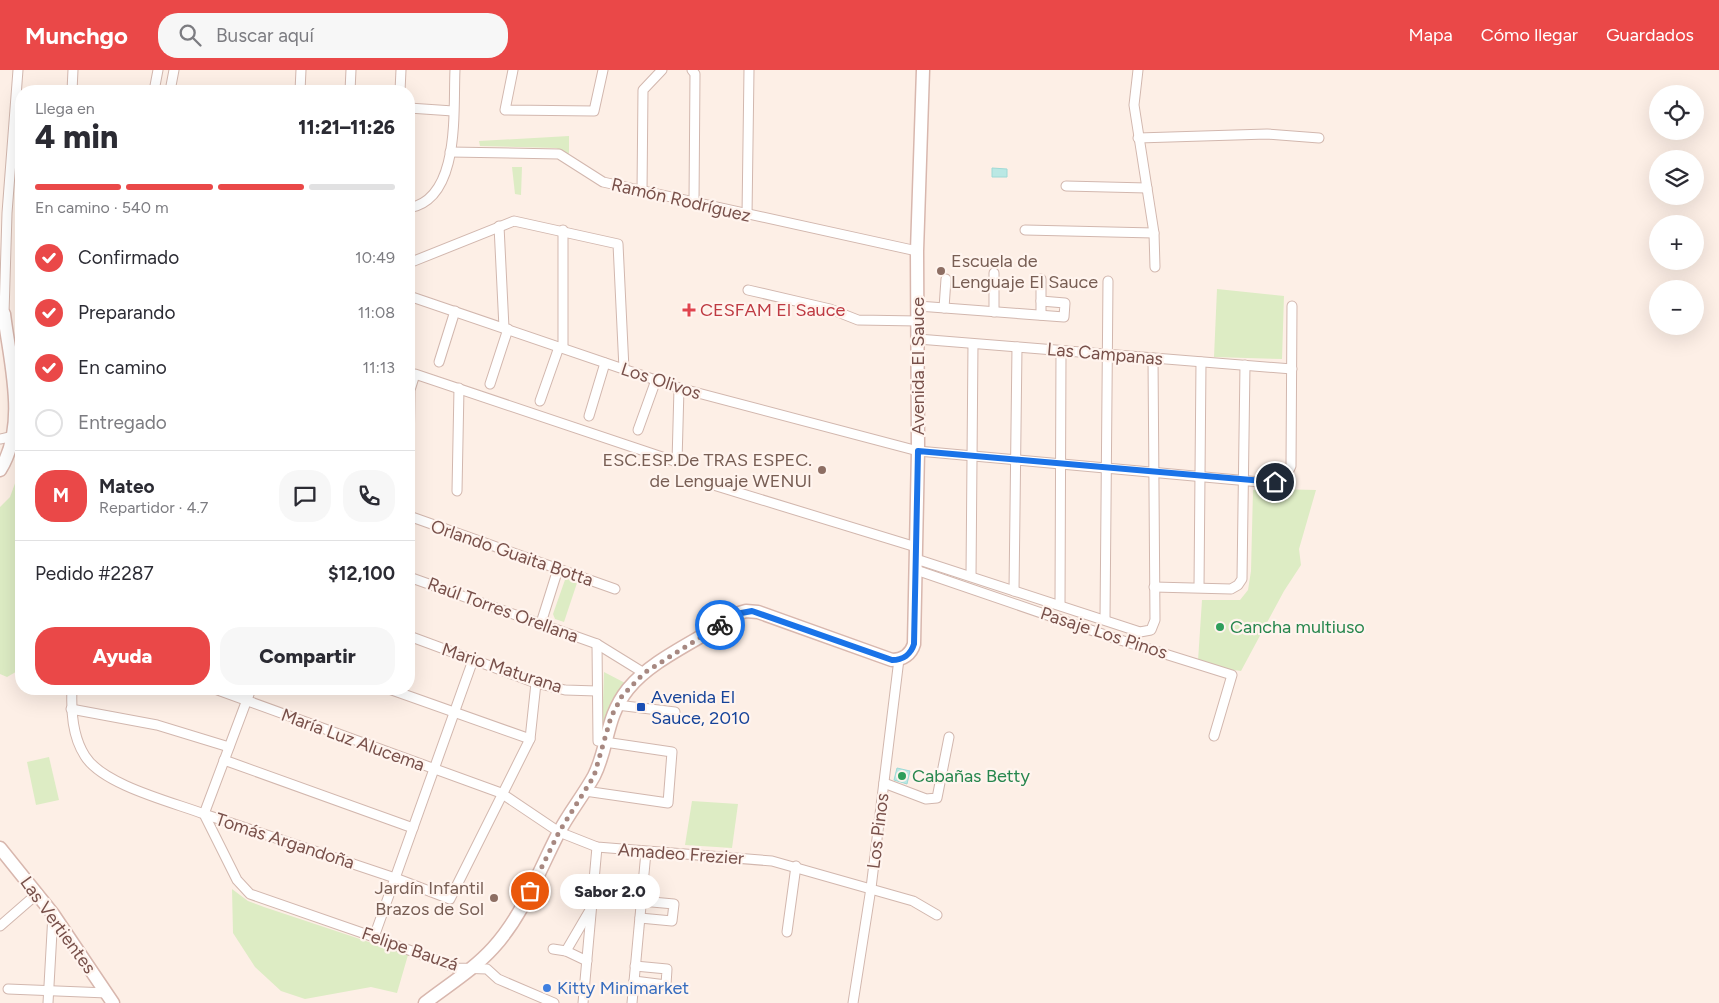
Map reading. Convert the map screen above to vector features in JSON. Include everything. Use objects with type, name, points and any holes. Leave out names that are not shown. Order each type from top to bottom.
[{"type":"street","points":[[18,70],[18,85]]},
{"type":"street","points":[[72,85],[73,70]]},
{"type":"street","points":[[155,85],[158,70]]},
{"type":"street","points":[[171,85],[174,70]]},
{"type":"street","points":[[300,85],[301,70]]},
{"type":"street","points":[[350,70],[350,85]]},
{"type":"street","points":[[400,85],[401,70]]},
{"type":"street","points":[[415,206],[424,203],[435,194],[443,181],[450,152],[455,70]]},
{"type":"street","points":[[513,70],[504,110],[594,111],[603,70]]},
{"type":"street","points":[[642,191],[642,90],[662,70]]},
{"type":"street","points":[[692,70],[695,74],[694,202]]},
{"type":"street","points":[[747,215],[749,70]]},
{"type":"street","name":"Avenida El Sauce","points":[[899,659],[908,654],[914,644],[918,451],[917,251],[923,70]]},
{"type":"street","points":[[1138,70],[1134,105],[1154,232],[1155,267]]},
{"type":"street","points":[[415,108],[453,110]]},
{"type":"street","points":[[0,470],[8,458],[14,436],[15,404],[2,314],[4,214],[15,123]]},
{"type":"street","points":[[1138,138],[1267,134],[1319,138]]},
{"type":"street","points":[[0,152],[10,153]]},
{"type":"street","name":"Ramón Rodríguez","points":[[450,152],[559,154],[603,182],[917,251]]},
{"type":"street","points":[[1066,186],[1147,188]]},
{"type":"street","points":[[415,261],[514,221],[563,230],[618,244],[624,369]]},
{"type":"street","points":[[490,384],[506,329],[499,226]]},
{"type":"street","points":[[540,401],[561,347],[563,230]]},
{"type":"street","points":[[1025,230],[1154,232]]},
{"type":"street","points":[[994,273],[994,312]]},
{"type":"street","points":[[944,308],[946,279]]},
{"type":"street","points":[[1041,279],[1041,315]]},
{"type":"street","points":[[1105,619],[1108,281]]},
{"type":"street","points":[[748,290],[830,309],[858,320],[918,321]]},
{"type":"street","name":"Los Olivos","points":[[415,298],[679,388],[918,451],[1200,476],[1275,482],[1285,477],[1290,470],[1292,369]]},
{"type":"street","points":[[918,306],[1064,317],[1065,303],[1041,301]]},
{"type":"street","points":[[1292,306],[1292,369]]},
{"type":"street","points":[[439,362],[455,311]]},
{"type":"street","name":"Las Campanas","points":[[918,339],[1292,369]]},
{"type":"street","points":[[970,576],[973,344]]},
{"type":"street","points":[[1014,591],[1017,347]]},
{"type":"street","points":[[1060,605],[1061,351]]},
{"type":"street","points":[[707,482],[916,558],[1014,591],[1105,619],[1140,632],[1151,630],[1155,624],[1153,358]]},
{"type":"street","points":[[1199,587],[1201,362]]},
{"type":"street","points":[[589,416],[605,363]]},
{"type":"street","points":[[1154,587],[1231,589],[1238,585],[1243,575],[1246,365]]},
{"type":"street","points":[[415,374],[677,462],[679,388]]},
{"type":"street","points":[[638,430],[656,380]]},
{"type":"street","points":[[457,491],[459,388]]},
{"type":"street","points":[[0,439],[14,436]]},
{"type":"street","name":"Orlando Guaita Botta","points":[[415,518],[615,589]]},
{"type":"street","name":"Pasaje Los Pinos","points":[[916,558],[1114,638],[1232,674],[1214,736]]},
{"type":"street","points":[[542,623],[558,569]]},
{"type":"street","name":"Raúl Torres Orellana","points":[[415,579],[597,644],[644,673]]},
{"type":"street","points":[[425,1003],[473,967],[501,938],[517,916],[559,832],[597,768],[617,705],[629,688],[644,673],[736,614],[746,611],[758,612],[892,660],[899,659]]},
{"type":"street","name":"Mario Maturana","points":[[415,638],[536,683],[565,690],[597,692]]},
{"type":"street","name":"Raúl Torres Orellana","points":[[597,644],[598,741],[604,742]]},
{"type":"street","name":"Los Pinos","points":[[853,1003],[871,888],[899,659]]},
{"type":"street","points":[[374,937],[473,660]]},
{"type":"street","points":[[501,793],[530,740],[536,683]]},
{"type":"street","name":"Tomás Argandoña","points":[[72,695],[71,709],[78,743],[85,757],[96,768],[121,784],[395,878],[450,899],[501,793]]},
{"type":"street","name":"María Luz Alucema","points":[[232,695],[434,770]]},
{"type":"street","points":[[204,814],[248,695]]},
{"type":"street","points":[[406,695],[530,740]]},
{"type":"street","points":[[617,705],[676,712]]},
{"type":"street","points":[[71,709],[157,725],[229,747]]},
{"type":"street","points":[[884,783],[926,799],[937,798],[949,737]]},
{"type":"street","points":[[585,790],[668,803],[672,752],[604,742]]},
{"type":"street","points":[[224,760],[413,828]]},
{"type":"street","name":"Amadeo Frezier","points":[[434,770],[501,793],[559,832],[597,847],[754,859],[796,866],[913,901],[937,915]]},
{"type":"street","name":"Felipe Bauzá","points":[[204,814],[237,880],[245,890],[262,900],[374,937],[457,968],[473,967],[487,969],[498,979],[554,1003]]},
{"type":"street","points":[[583,1003],[597,847]]},
{"type":"street","points":[[632,1003],[646,852]]},
{"type":"street","name":"Las Vertientes","points":[[2,857],[38,893],[110,998]]},
{"type":"street","points":[[786,932],[796,866]]},
{"type":"street","points":[[0,926],[38,893]]},
{"type":"street","points":[[640,918],[672,921],[674,904],[641,901]]},
{"type":"street","points":[[566,951],[592,907]]},
{"type":"street","points":[[48,1003],[53,914]]},
{"type":"street","points":[[553,949],[566,951],[587,961]]},
{"type":"street","points":[[634,981],[666,984],[667,969],[635,966]]},
{"type":"street","points":[[8,989],[49,989],[110,998]]},
{"type":"green space","points":[[569,136],[569,154],[556,148],[480,146],[479,141]]},
{"type":"green space","points":[[512,167],[522,167],[521,195],[515,194]]},
{"type":"green space","points":[[1217,289],[1284,296],[1282,359],[1214,357]]},
{"type":"green space","points":[[15,483],[15,672],[7,677],[0,674],[0,507],[10,497]]},
{"type":"green space","points":[[1253,490],[1316,490],[1299,549],[1301,565],[1284,591],[1241,671],[1219,668],[1198,661],[1202,600],[1240,600],[1248,590],[1251,571]]},
{"type":"green space","points":[[566,577],[578,580],[564,622],[555,619],[553,614]]},
{"type":"green space","points":[[604,672],[627,684],[617,694],[611,705],[602,731]]},
{"type":"green space","points":[[49,757],[59,800],[36,805],[27,762]]},
{"type":"green space","points":[[692,801],[738,804],[732,848],[685,845]]},
{"type":"green space","points":[[232,889],[248,901],[264,907],[408,955],[397,993],[371,987],[305,999],[281,991],[255,967],[233,933]]},
{"type":"water","points":[[992,168],[1007,169],[1007,177],[992,177]]},
{"type":"water","name":"Cabañas Betty","points":[[897,768],[910,771],[907,784],[894,780]]},
{"type":"way so far","points":[[530,891],[559,832],[594,776],[611,717],[622,696],[644,673],[720,625]]},
{"type":"place","name":"Escuela de Lenguaje El Sauce","points":[[941,271]]},
{"type":"place","name":"CESFAM El Sauce","points":[[689,310]]},
{"type":"place","name":"ESC.ESP.De TRAS ESPEC. de Lenguaje WENUI","points":[[822,470]]},
{"type":"place","name":"Cancha multiuso","points":[[1220,627]]},
{"type":"place","name":"Avenida El Sauce, 2010","points":[[641,707]]},
{"type":"place","name":"Cabañas Betty","points":[[902,776]]},
{"type":"place","name":"Sabor 2.0","points":[[530,891]]},
{"type":"place","name":"Jardín Infantil Brazos de Sol","points":[[494,898]]},
{"type":"place","name":"Kitty Minimarket","points":[[547,988]]},
{"type":"route","points":[[720,625],[736,614],[752,611],[892,660],[902,658],[908,654],[914,644],[918,451],[1275,482]]}]
